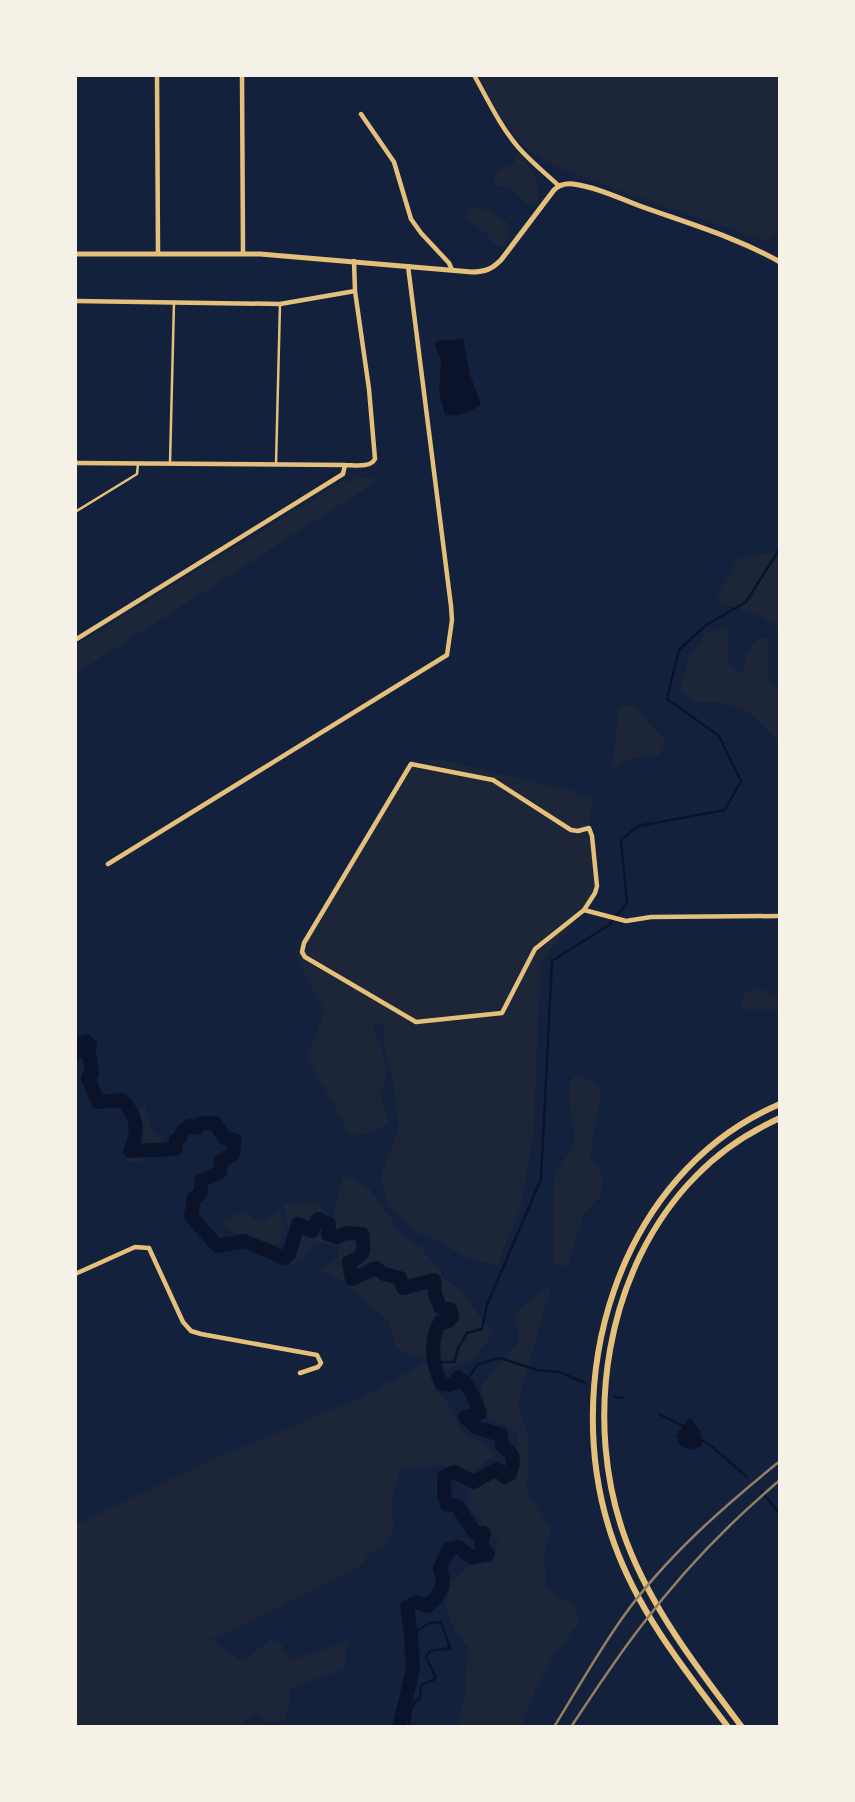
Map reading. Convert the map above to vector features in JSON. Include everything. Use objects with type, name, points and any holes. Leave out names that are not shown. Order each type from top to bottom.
[{"type":"main road","points":[[729,1727],[652,1623],[631,1584],[608,1526],[598,1483],[593,1430],[596,1366],[607,1312],[628,1254],[662,1199],[686,1170],[733,1130],[780,1104]]},
{"type":"main road","points":[[742,1727],[675,1635],[641,1577],[622,1528],[609,1473],[605,1421],[609,1358],[621,1306],[637,1264],[662,1219],[696,1176],[715,1158],[751,1133],[780,1118]]},
{"type":"street","points":[[157,75],[158,253]]},
{"type":"street","points":[[242,75],[243,253]]},
{"type":"street","points":[[474,75],[511,138],[529,159],[559,186]]},
{"type":"street","points":[[361,114],[394,162],[411,219],[452,270]]},
{"type":"street","points":[[75,254],[243,253],[483,272],[504,257],[554,190],[559,186],[575,184],[732,239],[780,262]]},
{"type":"street","points":[[75,463],[374,463],[369,388],[355,291],[354,261]]},
{"type":"street","points":[[108,864],[447,655],[452,620],[451,606],[408,266]]},
{"type":"street","points":[[75,301],[279,304],[355,291]]},
{"type":"street","points":[[75,640],[343,474],[345,465]]},
{"type":"street","points":[[411,764],[493,780],[571,830],[589,828],[597,886],[584,910],[535,949],[502,1013],[416,1021],[302,953],[304,943],[411,764]]},
{"type":"street","points":[[584,910],[626,921],[651,917],[780,916]]},
{"type":"street","points":[[75,1274],[135,1247],[149,1248],[178,1314],[191,1331],[317,1355],[321,1363],[318,1367],[300,1373]]},
{"type":"lane","points":[[170,464],[174,302]]},
{"type":"lane","points":[[276,464],[279,304]]},
{"type":"lane","points":[[75,512],[137,474],[138,464]]},
{"type":"shaded area","points":[[478,75],[780,75],[780,232],[765,241],[613,188],[544,160],[513,134]]},
{"type":"shaded area","points":[[520,153],[532,171],[539,190],[535,203],[526,203],[512,189],[492,185],[497,171],[514,164],[516,155]]},
{"type":"shaded area","points":[[483,208],[507,222],[509,237],[503,247],[494,245],[487,234],[465,219],[468,209]]},
{"type":"shaded area","points":[[463,339],[470,375],[481,404],[464,413],[445,415],[439,392],[441,361],[435,345],[437,341]]},
{"type":"shaded area","points":[[351,475],[379,480],[75,674],[75,646],[344,480],[346,483],[352,479]]},
{"type":"shaded area","points":[[780,550],[780,627],[758,615],[715,601],[737,559]]},
{"type":"shaded area","points":[[728,628],[728,663],[743,674],[746,655],[758,637],[768,639],[768,677],[780,692],[780,739],[776,740],[750,712],[723,703],[697,702],[679,691],[688,660],[706,633]]},
{"type":"shaded area","points":[[633,705],[666,741],[659,755],[632,758],[612,769],[619,707]]},
{"type":"shaded area","points":[[439,759],[577,792],[572,794],[592,798],[589,828],[597,886],[584,910],[541,961],[533,1138],[520,1210],[497,1266],[461,1255],[438,1240],[419,1234],[389,1207],[380,1178],[398,1130],[395,1092],[385,1048],[383,1024],[372,1023],[387,1072],[380,1095],[389,1123],[374,1132],[351,1136],[306,1056],[325,1012],[297,958],[411,764],[546,789],[432,765],[425,761]]},
{"type":"shaded area","points":[[758,988],[780,998],[780,1009],[741,1009],[742,999],[747,991]]},
{"type":"shaded area","points":[[576,1075],[594,1082],[601,1093],[590,1157],[603,1176],[601,1195],[583,1215],[568,1266],[553,1263],[554,1178],[575,1140],[569,1083]]},
{"type":"shaded area","points":[[145,1106],[151,1131],[163,1138],[140,1163],[128,1161],[139,1108]]},
{"type":"shaded area","points":[[343,1174],[370,1189],[403,1236],[420,1247],[444,1278],[462,1291],[481,1318],[495,1332],[470,1362],[448,1368],[429,1361],[435,1389],[451,1407],[461,1431],[498,1454],[474,1471],[452,1466],[401,1468],[391,1499],[394,1526],[385,1548],[369,1554],[360,1567],[211,1639],[243,1662],[271,1639],[282,1644],[292,1660],[348,1641],[344,1669],[290,1688],[290,1702],[284,1720],[267,1723],[259,1713],[243,1722],[245,1727],[75,1727],[75,1525],[214,1459],[362,1397],[428,1361],[397,1349],[388,1321],[344,1282],[317,1271],[338,1258],[339,1246],[314,1242],[303,1260],[289,1265],[287,1219],[282,1204],[317,1203],[333,1220]]},
{"type":"shaded area","points":[[280,1211],[285,1232],[277,1246],[237,1236],[221,1221],[243,1212],[260,1222]]},
{"type":"shaded area","points":[[552,1284],[518,1401],[529,1442],[527,1489],[551,1532],[543,1555],[547,1588],[575,1607],[580,1621],[551,1660],[529,1703],[521,1727],[457,1727],[465,1693],[468,1647],[454,1629],[445,1606],[452,1583],[468,1567],[492,1562],[498,1541],[468,1506],[469,1483],[505,1477],[509,1473],[514,1462],[517,1432],[487,1417],[481,1386],[519,1341],[515,1312]]},
{"type":"shaded area","points":[[690,1418],[700,1430],[702,1446],[691,1450],[681,1446],[676,1435]]},
{"type":"waterway","points":[[435,1362],[455,1362],[457,1350],[467,1333],[482,1329],[487,1305],[541,1179],[552,961],[609,925],[627,903],[621,840],[638,826],[725,810],[741,781],[719,736],[667,699],[679,650],[706,625],[746,602],[780,548]]},
{"type":"waterway","points":[[75,1054],[81,1043],[86,1041],[90,1045],[88,1052],[92,1074],[88,1078],[98,1102],[122,1100],[131,1112],[136,1130],[130,1151],[176,1149],[176,1140],[181,1137],[182,1132],[190,1126],[197,1128],[201,1123],[215,1123],[224,1138],[235,1140],[233,1154],[221,1161],[220,1172],[201,1181],[201,1193],[194,1198],[191,1216],[217,1246],[244,1241],[285,1258],[289,1255],[298,1224],[312,1231],[318,1219],[329,1224],[328,1234],[337,1237],[346,1233],[362,1234],[363,1252],[349,1262],[352,1279],[376,1268],[384,1274],[400,1278],[403,1288],[434,1280],[440,1307],[450,1309],[452,1317],[447,1322],[441,1321],[433,1344],[439,1377],[442,1384],[456,1383],[458,1377],[466,1384],[480,1413],[465,1417],[477,1428],[501,1435],[502,1445],[512,1455],[513,1463],[510,1474],[505,1477],[497,1469],[474,1482],[454,1472],[444,1477],[447,1504],[457,1506],[475,1533],[484,1533],[481,1545],[488,1554],[471,1557],[458,1547],[449,1549],[440,1568],[443,1579],[436,1598],[427,1606],[417,1602],[407,1607],[413,1670],[399,1727]]},
{"type":"waterway","points":[[467,1385],[478,1364],[500,1358],[537,1370],[559,1372],[585,1383]]},
{"type":"waterway","points":[[615,1397],[624,1398]]},
{"type":"waterway","points":[[659,1414],[685,1427]]},
{"type":"waterway","points":[[701,1440],[747,1477]]},
{"type":"waterway","points":[[761,1491],[780,1514]]},
{"type":"waterway","points":[[409,1727],[411,1711],[420,1698],[421,1685],[435,1679],[426,1657],[430,1651],[450,1648],[441,1622],[430,1623],[411,1634]]},
{"type":"railway","points":[[554,1727],[614,1630],[657,1574],[717,1515],[780,1461]]},
{"type":"railway","points":[[571,1727],[624,1650],[673,1586],[724,1531],[780,1480]]}]
